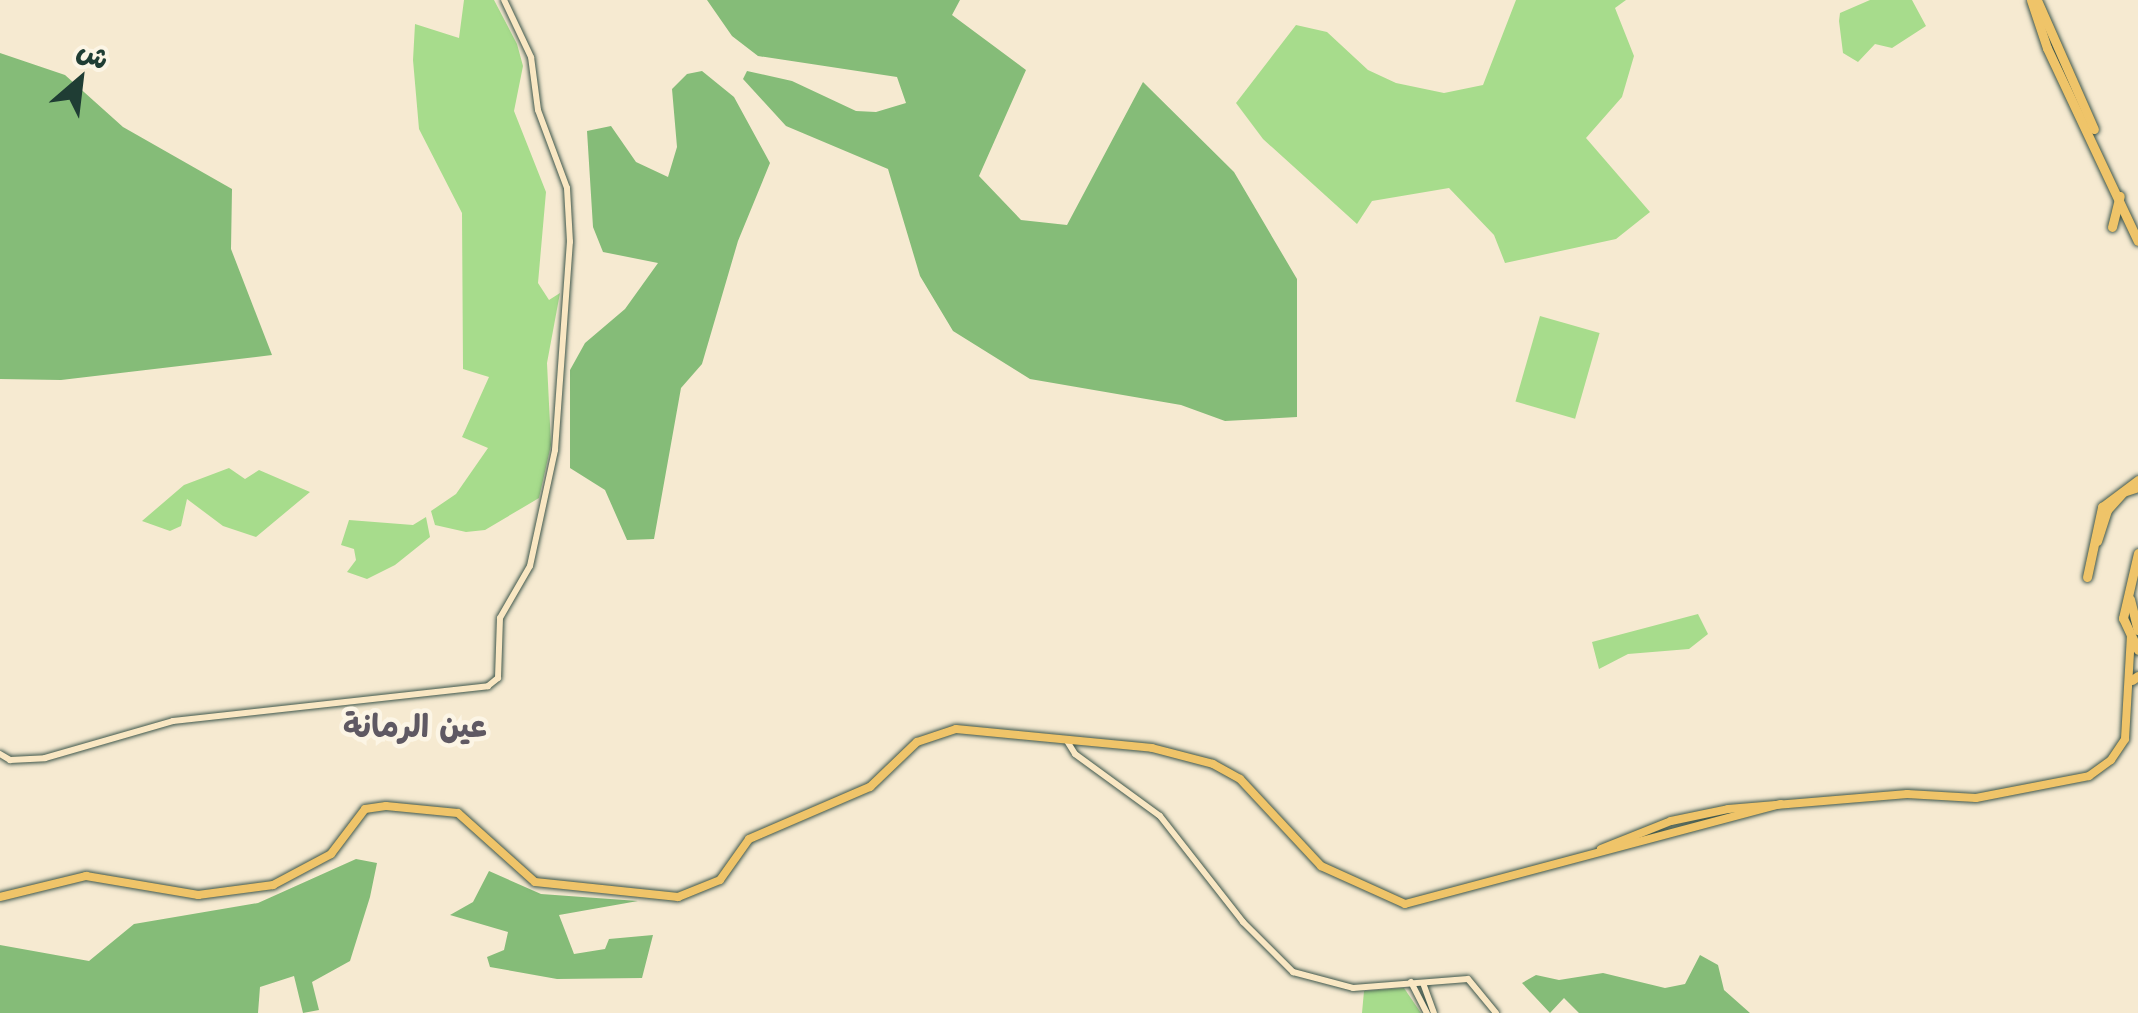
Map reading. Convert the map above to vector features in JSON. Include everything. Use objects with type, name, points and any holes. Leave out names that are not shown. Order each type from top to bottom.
[{"type":"highway","points":[[2034,0],[2138,241]]},
{"type":"highway","points":[[2087,122],[2138,222]]},
{"type":"highway","points":[[2112,227],[2120,196]]},
{"type":"highway","points":[[2138,480],[2102,506],[2087,573],[2107,510],[2123,492],[2138,488]]},
{"type":"highway","points":[[2138,554],[2124,608],[2129,638],[2138,650]]},
{"type":"highway","points":[[2138,571],[2130,601],[2138,628]]},
{"type":"main road","points":[[0,754],[10,760],[45,758],[173,721],[488,686],[498,678],[500,618],[530,566],[555,450],[570,242],[566,188],[538,110],[531,57],[504,0]]},
{"type":"main road","points":[[2134,680],[2129,638],[2138,628]]},
{"type":"main road","points":[[1597,851],[1699,814],[1908,794],[1976,798],[2067,783],[2106,766],[2125,739],[2138,668]]},
{"type":"main road","points":[[0,897],[86,876],[198,895],[273,885],[331,854],[365,808],[386,806],[458,813],[536,882],[678,897],[720,880],[750,839],[870,787],[932,734],[956,729],[1152,748],[1213,764],[1240,779],[1321,866],[1400,903],[1780,804]]},
{"type":"main road","points":[[1067,741],[1075,754],[1160,816],[1243,922],[1293,972],[1353,988],[1468,979],[1496,1013]]},
{"type":"main road","points":[[1652,828],[1656,839]]},
{"type":"main road","points":[[1411,982],[1434,1013]]},
{"type":"main road","points":[[1422,983],[1426,1013]]},
{"type":"green space","points":[[464,0],[494,0],[517,44],[523,66],[514,111],[546,192],[538,283],[549,300],[560,293],[547,363],[551,445],[539,498],[485,530],[466,532],[435,525],[431,511],[456,494],[488,448],[462,437],[489,377],[463,369],[462,213],[419,129],[413,60],[415,24],[459,38]]},
{"type":"green space","points":[[707,0],[960,0],[952,15],[1026,70],[979,176],[1021,220],[1067,225],[1143,82],[1234,172],[1297,279],[1297,417],[1225,421],[1181,405],[1030,379],[953,331],[920,276],[888,169],[786,126],[743,79],[747,71],[792,81],[856,111],[876,112],[906,103],[897,77],[758,56],[732,36]]},
{"type":"green space","points":[[1516,0],[1626,0],[1615,8],[1634,56],[1622,97],[1586,138],[1650,212],[1616,239],[1505,263],[1494,235],[1449,188],[1372,201],[1357,224],[1263,139],[1236,103],[1296,25],[1327,32],[1368,70],[1396,83],[1444,93],[1483,85]]},
{"type":"green space","points":[[1870,0],[1912,0],[1926,26],[1892,48],[1875,44],[1858,62],[1843,53],[1840,13]]},
{"type":"green space","points":[[0,53],[65,75],[123,127],[232,189],[231,249],[272,355],[61,380],[0,379]]},
{"type":"green space","points":[[702,71],[734,97],[770,163],[738,241],[702,364],[681,388],[654,539],[627,540],[605,490],[570,468],[570,370],[585,343],[625,309],[658,263],[603,252],[593,227],[587,131],[611,126],[636,162],[668,177],[677,147],[672,89],[687,74]]},
{"type":"green space","points":[[1540,316],[1600,333],[1575,419],[1515,402]]},
{"type":"green space","points":[[229,468],[245,479],[259,470],[310,492],[256,537],[223,526],[187,499],[181,526],[170,531],[142,521],[184,485]]},
{"type":"green space","points":[[426,517],[430,537],[395,565],[367,579],[347,572],[356,560],[354,549],[341,545],[349,520],[413,525]]},
{"type":"green space","points":[[1698,614],[1708,634],[1689,649],[1628,654],[1599,669],[1592,642]]},
{"type":"green space","points":[[356,859],[377,863],[370,897],[350,961],[312,982],[319,1010],[303,1013],[294,976],[260,987],[258,1013],[0,1013],[0,945],[89,961],[134,924],[258,903]]},
{"type":"green space","points":[[489,871],[541,894],[638,901],[559,915],[574,954],[605,949],[609,939],[653,935],[642,978],[557,979],[490,967],[487,957],[504,950],[508,932],[450,915],[473,902]]},
{"type":"green space","points":[[1700,955],[1718,965],[1724,990],[1750,1013],[1579,1013],[1564,998],[1550,1013],[1522,983],[1536,975],[1559,980],[1603,973],[1665,988],[1685,984]]},
{"type":"green space","points":[[1404,988],[1421,1013],[1362,1013],[1364,991]]},
{"type":"district","name":"عين الرمانة","points":[[415,724]]}]
